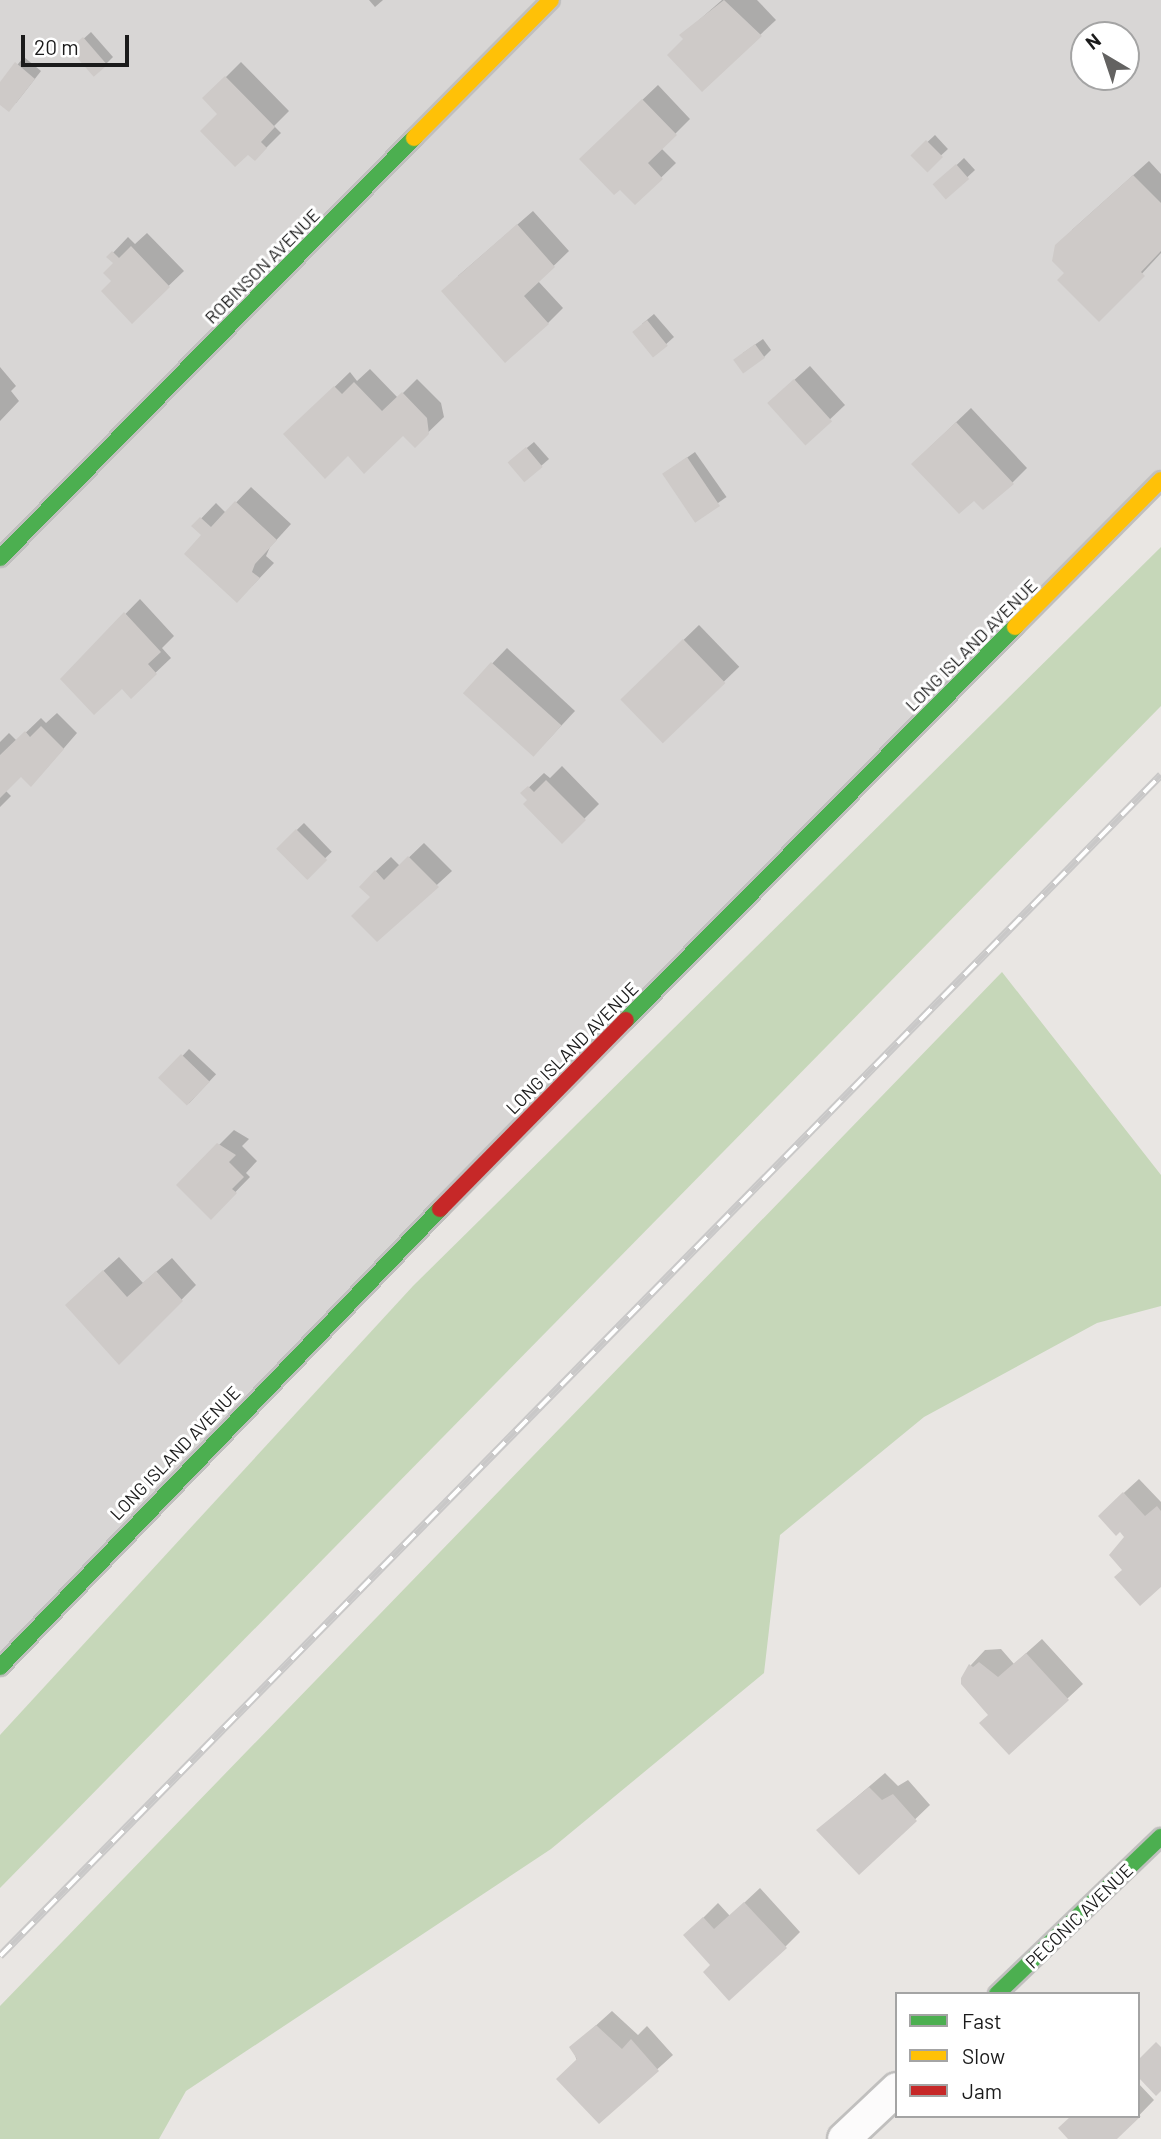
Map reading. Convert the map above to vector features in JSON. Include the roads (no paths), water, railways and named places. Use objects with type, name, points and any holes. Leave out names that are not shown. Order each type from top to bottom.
[{"type":"street","name":"ROBINSON AVENUE","points":[[0,558],[551,0]]},
{"type":"street","name":"LONG ISLAND AVENUE","points":[[0,1664],[508,1140],[1161,480]]},
{"type":"street","name":"PECONIC AVENUE","points":[[999,1992],[1161,1838]]},
{"type":"street","points":[[845,2139],[895,2091]]},
{"type":"railway","points":[[0,1956],[1161,775]]}]
